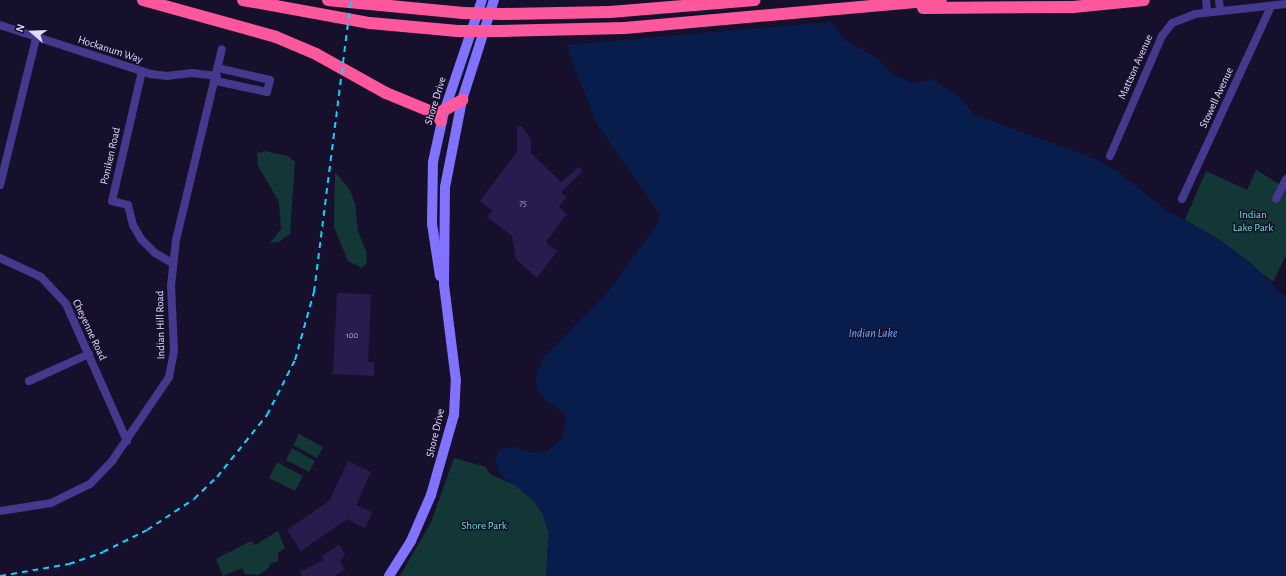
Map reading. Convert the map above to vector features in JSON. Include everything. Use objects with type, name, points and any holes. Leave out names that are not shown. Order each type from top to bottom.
[{"type":"highway","points":[[143,0],[276,36],[316,54],[392,96],[441,116],[462,100]]},
{"type":"highway","points":[[243,0],[374,23],[458,31],[619,29],[940,0]]},
{"type":"highway","points":[[328,0],[463,13],[503,14],[610,12],[755,0]]},
{"type":"highway","points":[[876,6],[1038,8],[1144,0]]},
{"type":"main road","name":"Shore Drive","points":[[444,284],[435,253],[431,210],[433,162],[441,116],[482,0]]},
{"type":"main road","name":"Shore Drive","points":[[389,576],[425,511],[451,431],[456,381],[444,284],[445,187],[462,100],[494,0]]},
{"type":"street","points":[[1206,0],[1207,12]]},
{"type":"street","points":[[1219,0],[1220,10]]},
{"type":"street","name":"Mattson Avenue","points":[[1110,156],[1164,33],[1178,20],[1220,10],[1286,4]]},
{"type":"street","name":"Stowell Avenue","points":[[1182,199],[1271,6]]},
{"type":"street","name":"Hockanum Way","points":[[0,25],[36,38],[162,76],[192,72],[217,75]]},
{"type":"street","points":[[0,186],[36,38]]},
{"type":"street","name":"Indian Hill Road","points":[[0,511],[43,505],[78,491],[102,473],[160,393],[173,363],[172,262],[180,218],[217,75],[222,49]]},
{"type":"street","name":"Poniken Road","points":[[142,71],[112,201],[128,205],[133,225],[141,239],[155,253],[172,262]]},
{"type":"street","points":[[217,75],[270,80],[267,92],[217,75]]},
{"type":"street","points":[[1276,199],[1286,179]]},
{"type":"street","name":"Cheyenne Road","points":[[0,258],[31,271],[58,294],[72,316],[126,441]]},
{"type":"street","points":[[29,381],[89,354]]},
{"type":"green space","points":[[265,151],[288,156],[295,162],[290,234],[279,242],[270,243],[281,229],[279,202],[258,166],[257,153]]},
{"type":"green space","name":"Indian Lake Park","points":[[1256,170],[1286,188],[1286,255],[1273,282],[1220,240],[1185,220],[1206,171],[1247,190]]},
{"type":"green space","points":[[335,172],[350,190],[355,204],[358,231],[366,251],[367,263],[362,268],[348,261],[334,227]]},
{"type":"green space","points":[[299,434],[323,447],[317,458],[293,445]]},
{"type":"green space","points":[[292,448],[315,461],[309,472],[286,460]]},
{"type":"green space","name":"Shore Park","points":[[454,458],[486,467],[490,474],[519,487],[540,505],[549,532],[546,576],[400,576],[431,522]]},
{"type":"green space","points":[[277,462],[303,476],[295,491],[269,478]]},
{"type":"green space","points":[[278,531],[285,548],[278,553],[278,561],[270,564],[268,569],[258,575],[245,574],[242,568],[223,576],[216,559],[251,541],[255,545]]},
{"type":"water","name":"Indian Lake","points":[[831,22],[846,41],[876,57],[890,72],[912,84],[931,79],[959,97],[975,115],[1095,159],[1118,172],[1166,210],[1220,240],[1250,262],[1286,298],[1286,576],[546,576],[549,533],[542,513],[533,500],[500,474],[495,460],[499,450],[514,447],[532,453],[548,451],[562,438],[566,419],[563,412],[549,403],[537,390],[536,376],[544,357],[608,292],[658,223],[660,214],[597,124],[566,45]]},
{"type":"building","points":[[521,126],[531,139],[531,153],[561,182],[579,167],[583,171],[561,192],[566,197],[559,207],[567,214],[546,242],[557,251],[537,278],[516,259],[512,236],[487,217],[492,210],[480,201],[517,152],[517,127]]},
{"type":"building","points":[[337,293],[371,294],[368,362],[374,362],[374,376],[333,374]]},
{"type":"building","points":[[348,461],[371,472],[356,505],[372,512],[365,528],[347,519],[301,551],[287,530],[329,501]]},
{"type":"building","points":[[339,545],[345,554],[340,562],[345,569],[335,576],[302,576],[299,572],[324,560],[322,556]]},
{"type":"railway","points":[[0,576],[69,564],[103,552],[147,530],[194,499],[217,477],[267,415],[295,360],[314,292],[351,0]]}]
